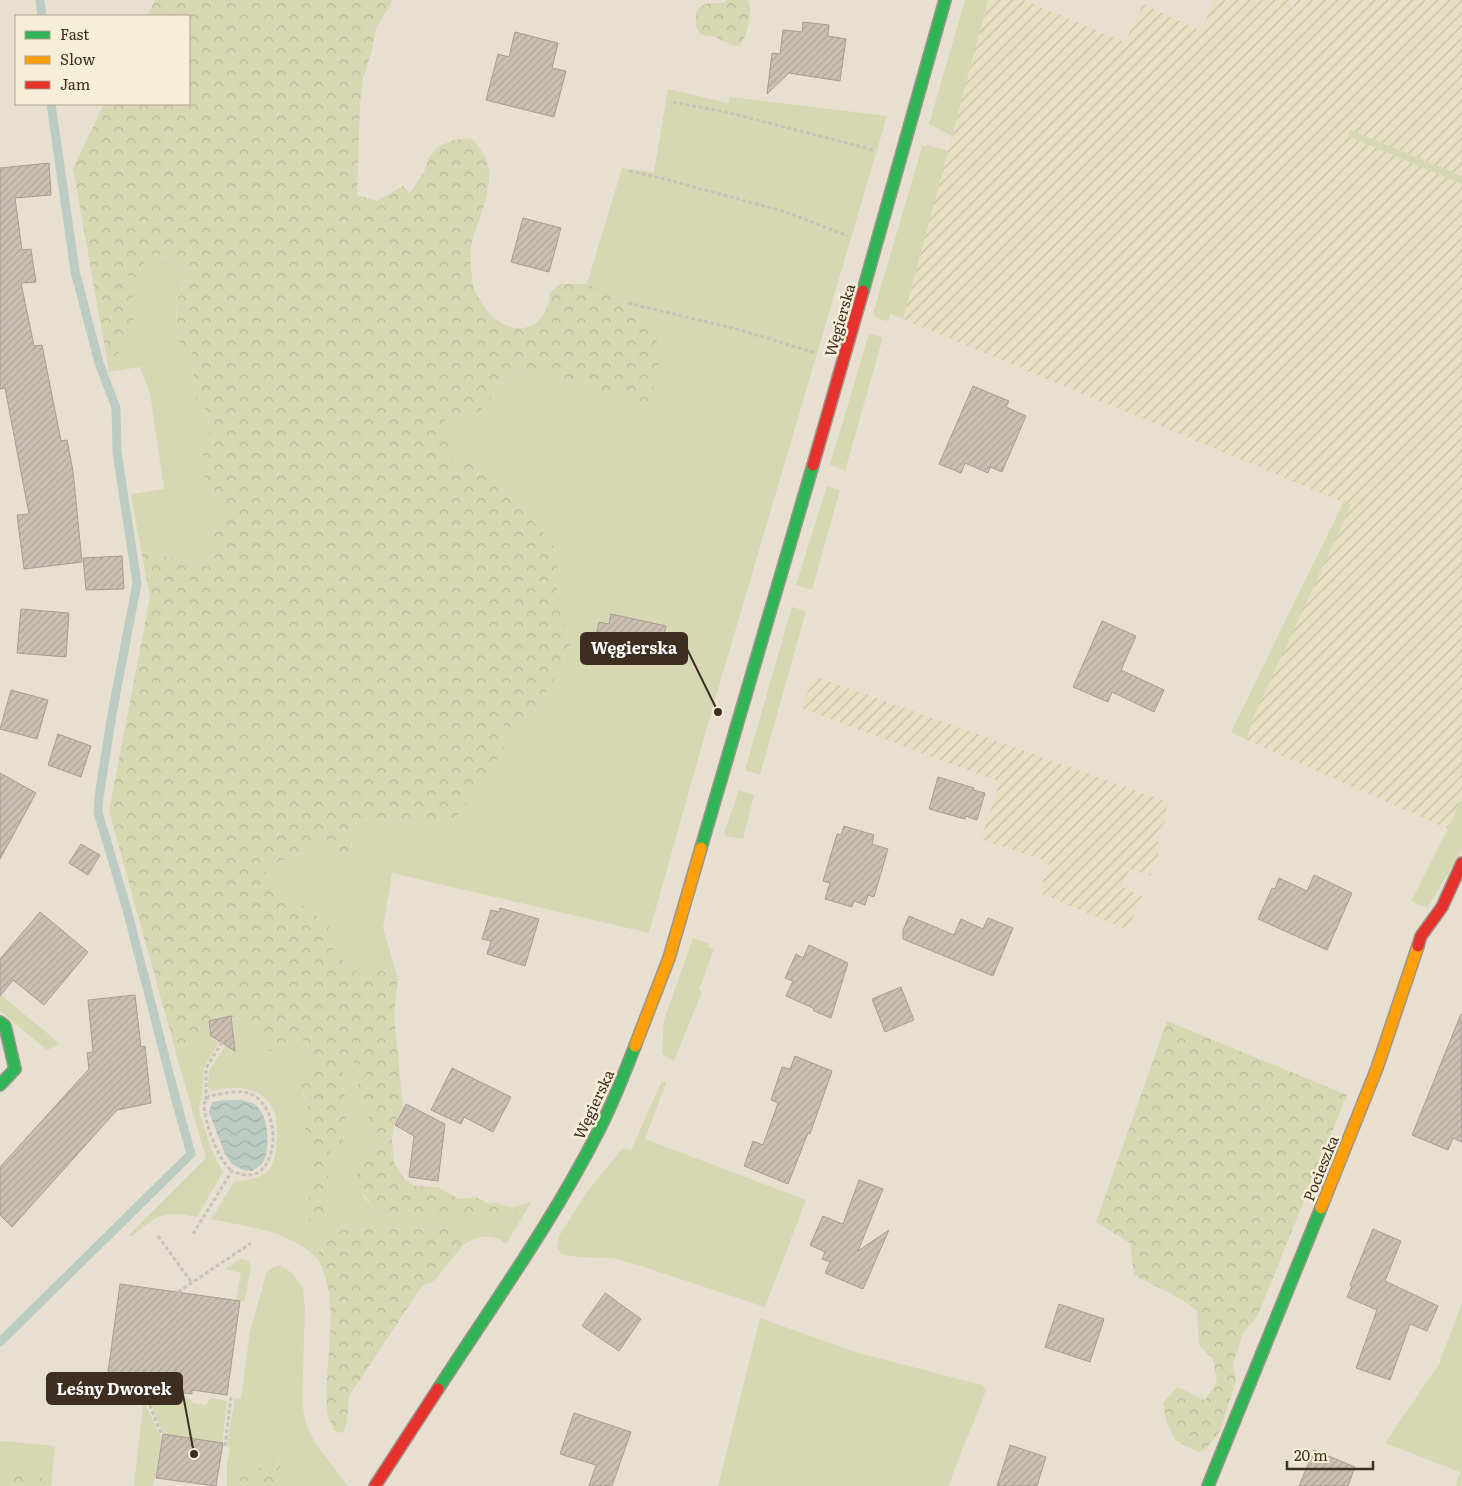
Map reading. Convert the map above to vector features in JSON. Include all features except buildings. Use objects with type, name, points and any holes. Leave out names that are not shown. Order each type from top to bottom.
[{"type":"main road","name":"Węgierska","points":[[375,1486],[554,1210],[599,1130],[620,1084],[669,958],[843,361],[944,0]]},
{"type":"main road","name":"Pocieszka","points":[[1208,1486],[1377,1068],[1421,936],[1442,907],[1462,863]]},
{"type":"main road","points":[[0,1022],[5,1026],[15,1069],[0,1086]]},
{"type":"path","points":[[673,102],[730,113],[877,151]]},
{"type":"path","points":[[629,171],[786,212],[853,238]]},
{"type":"path","points":[[628,303],[740,330],[817,353]]},
{"type":"path","points":[[206,1100],[210,1096],[228,1092],[248,1093],[263,1102],[272,1120],[272,1151],[268,1163],[258,1172],[249,1176],[232,1171],[226,1166],[219,1154],[205,1116],[206,1068],[223,1040]]},
{"type":"path","points":[[193,1234],[232,1171]]},
{"type":"path","points":[[158,1236],[192,1283]]},
{"type":"path","points":[[178,1292],[251,1243]]},
{"type":"path","points":[[145,1393],[162,1436]]},
{"type":"path","points":[[225,1446],[231,1397]]},
{"type":"shaded area","points":[[988,0],[1024,0],[1125,42],[1143,4],[1201,31],[1214,0],[1290,0],[1292,10],[1296,0],[1462,0],[1462,176],[1350,130],[1348,136],[1462,184],[1462,797],[1448,829],[1247,740],[1252,720],[1350,505],[903,319]]},
{"type":"shaded area","points":[[814,676],[1168,802],[1165,822],[1155,834],[1154,839],[1162,844],[1150,876],[1130,869],[1120,886],[1142,896],[1128,930],[1040,893],[1049,862],[981,839],[1000,782],[801,708]]},
{"type":"green space","points":[[155,0],[393,0],[376,28],[372,50],[363,79],[360,104],[357,195],[377,201],[403,186],[410,193],[424,172],[429,157],[437,147],[454,140],[472,138],[488,164],[489,182],[482,213],[472,241],[470,258],[472,279],[474,289],[489,313],[504,324],[514,328],[531,326],[539,321],[544,314],[550,293],[560,284],[587,284],[618,294],[626,313],[637,320],[657,341],[660,373],[646,405],[533,368],[521,369],[495,389],[490,401],[472,418],[453,416],[444,421],[445,434],[453,458],[471,464],[513,497],[551,542],[557,553],[557,601],[571,642],[554,680],[522,731],[512,729],[500,723],[497,733],[504,748],[482,783],[454,819],[416,817],[358,821],[355,825],[349,853],[340,854],[325,837],[303,852],[263,869],[275,883],[329,926],[333,938],[333,955],[352,966],[365,980],[381,970],[398,979],[394,1015],[403,1107],[394,1125],[392,1139],[394,1163],[405,1180],[415,1186],[437,1187],[459,1199],[476,1197],[489,1204],[496,1202],[514,1207],[517,1214],[509,1218],[485,1215],[455,1217],[416,1215],[394,1218],[376,1212],[355,1181],[359,1164],[374,1150],[370,1120],[357,1086],[367,1072],[348,1059],[342,1058],[344,1065],[341,1079],[347,1104],[343,1141],[338,1149],[330,1150],[325,1222],[323,1225],[311,1225],[304,1207],[309,1205],[310,1200],[306,1191],[312,1173],[308,1170],[310,1150],[305,1141],[305,1120],[308,1102],[298,1082],[306,1072],[316,1065],[307,1044],[296,1035],[270,1052],[253,1028],[247,1023],[233,1017],[212,1017],[200,1033],[176,1053],[109,811],[150,597],[141,550],[218,569],[209,533],[224,515],[226,506],[225,500],[209,486],[204,475],[203,454],[210,446],[209,418],[203,403],[196,399],[191,349],[180,345],[177,310],[179,295],[185,280],[183,268],[173,260],[148,253],[137,278],[125,275],[133,296],[135,316],[129,336],[124,337],[115,360],[107,360],[73,168],[104,105],[190,105],[190,15],[148,15]]},
{"type":"green space","points":[[727,0],[748,0],[750,17],[745,36],[739,46],[731,45],[716,37],[701,35],[696,26],[697,11],[702,5],[724,3]]},
{"type":"green space","points":[[965,0],[988,0],[952,136],[929,124]]},
{"type":"green space","points":[[668,89],[728,103],[730,97],[887,116],[711,713],[649,933],[392,873],[383,928],[398,979],[381,970],[365,980],[352,966],[333,955],[329,926],[275,883],[263,869],[303,852],[325,837],[340,854],[352,847],[352,833],[358,821],[416,817],[454,819],[482,783],[504,748],[497,733],[500,723],[512,729],[533,714],[554,680],[571,642],[557,601],[557,553],[551,542],[513,497],[471,464],[453,458],[443,421],[453,416],[472,418],[490,401],[495,389],[521,369],[533,368],[646,404],[637,320],[626,313],[618,294],[587,284],[622,168],[654,172]]},
{"type":"green space","points":[[1350,130],[1462,176],[1462,184],[1348,136]]},
{"type":"green space","points":[[928,145],[948,151],[903,319],[890,314],[888,321],[879,319],[873,314],[922,147]]},
{"type":"green space","points":[[148,253],[173,260],[183,268],[186,277],[178,296],[176,312],[178,334],[191,349],[196,399],[203,403],[209,418],[213,491],[225,500],[226,506],[224,515],[209,533],[218,569],[141,550],[131,494],[164,489],[150,393],[140,367],[109,372],[107,360],[115,360],[121,348],[133,296],[125,275],[137,278]]},
{"type":"green space","points":[[869,334],[883,337],[845,471],[830,465]]},
{"type":"green space","points":[[827,486],[840,490],[812,590],[796,585]]},
{"type":"green space","points":[[1344,501],[1351,505],[1252,720],[1247,740],[1231,732]]},
{"type":"green space","points":[[792,607],[806,611],[760,775],[745,770]]},
{"type":"green space","points":[[739,790],[754,795],[743,839],[726,836],[724,833]]},
{"type":"green space","points":[[1462,797],[1462,850],[1427,908],[1411,901],[1448,829]]},
{"type":"green space","points":[[693,938],[709,944],[708,947],[714,949],[699,990],[702,992],[674,1061],[662,1054],[664,1020]]},
{"type":"green space","points":[[0,994],[60,1044],[47,1050],[0,1011]]},
{"type":"green space","points":[[228,1016],[248,1022],[270,1051],[296,1035],[307,1044],[316,1065],[306,1072],[303,1095],[308,1102],[305,1120],[305,1141],[310,1150],[308,1170],[313,1173],[309,1205],[325,1222],[330,1149],[343,1141],[347,1104],[341,1079],[344,1065],[341,1058],[348,1059],[368,1072],[357,1086],[370,1120],[374,1151],[359,1164],[363,1196],[376,1212],[394,1218],[416,1215],[485,1215],[509,1218],[516,1214],[514,1207],[532,1201],[506,1244],[495,1238],[485,1237],[474,1239],[463,1245],[458,1228],[325,1230],[317,1258],[281,1235],[254,1227],[211,1219],[234,1182],[260,1176],[269,1170],[273,1164],[276,1147],[276,1116],[271,1105],[264,1097],[254,1091],[242,1088],[212,1091],[208,1088],[209,1070],[234,1033],[232,1023],[224,1017],[215,1019],[209,1026],[211,1037],[219,1042],[204,1067],[202,1099],[199,1106],[200,1115],[212,1151],[223,1172],[197,1217],[176,1214],[161,1216],[131,1237],[129,1235],[206,1158],[176,1053],[200,1033],[212,1017]]},
{"type":"green space","points":[[1167,1021],[1347,1095],[1257,1317],[1243,1333],[1233,1363],[1236,1382],[1220,1431],[1206,1449],[1198,1452],[1176,1441],[1166,1421],[1163,1403],[1177,1387],[1205,1400],[1217,1382],[1213,1359],[1199,1345],[1197,1311],[1175,1296],[1134,1275],[1130,1243],[1096,1222]]},
{"type":"green space","points":[[662,1081],[666,1083],[645,1139],[806,1200],[765,1307],[635,1264],[612,1258],[577,1257],[562,1254],[557,1248],[559,1236],[590,1188],[623,1148],[631,1150]]},
{"type":"green space","points":[[458,1228],[463,1245],[434,1281],[422,1286],[349,1396],[347,1421],[344,1431],[339,1433],[334,1431],[327,1409],[326,1391],[331,1312],[325,1275],[317,1258],[325,1230]]},
{"type":"green space","points":[[240,1259],[249,1262],[251,1269],[244,1302],[236,1300],[241,1273],[225,1269]]},
{"type":"green space","points":[[281,1265],[293,1274],[303,1288],[305,1308],[302,1403],[306,1424],[315,1443],[348,1486],[227,1486],[227,1462],[230,1447],[227,1446],[235,1398],[241,1399],[250,1331],[267,1272],[273,1267]]},
{"type":"green space","points":[[1462,1303],[1462,1486],[1456,1486],[1460,1472],[1385,1443],[1439,1364]]},
{"type":"green space","points":[[760,1318],[855,1352],[982,1385],[986,1390],[949,1486],[718,1486]]},
{"type":"green space","points":[[151,1393],[191,1399],[192,1403],[206,1405],[211,1398],[227,1401],[222,1443],[163,1434],[153,1408]]},
{"type":"green space","points":[[143,1405],[146,1405],[162,1440],[153,1486],[134,1486]]},
{"type":"green space","points":[[0,1441],[55,1446],[51,1486],[9,1481],[9,1486],[0,1486]]},
{"type":"green space","points":[[269,1458],[277,1458],[283,1472],[280,1486],[242,1486],[237,1476],[239,1471],[246,1469],[255,1473]]},
{"type":"green space","points":[[24,1470],[41,1473],[44,1486],[9,1486],[9,1481]]},
{"type":"water","points":[[224,1100],[252,1103],[258,1107],[265,1120],[267,1129],[266,1154],[262,1164],[252,1171],[243,1170],[232,1164],[225,1154],[209,1112],[212,1102]]},
{"type":"waterway","points":[[40,0],[42,15]]},
{"type":"waterway","points":[[0,1342],[191,1154],[126,906],[98,812],[112,714],[137,583],[117,452],[116,408],[99,363],[75,271],[51,105]]},
{"type":"traffic: fast","points":[[863,291],[945,0]]},
{"type":"traffic: fast","points":[[701,848],[813,465]]},
{"type":"traffic: fast","points":[[0,1022],[5,1026],[15,1069],[0,1085]]},
{"type":"traffic: fast","points":[[438,1389],[522,1262],[581,1164],[604,1120],[635,1046]]},
{"type":"traffic: fast","points":[[1208,1486],[1321,1208]]},
{"type":"traffic: slow","points":[[635,1046],[669,958],[701,848]]},
{"type":"traffic: slow","points":[[1321,1208],[1377,1068],[1418,946]]},
{"type":"traffic: jam","points":[[813,465],[863,291]]},
{"type":"traffic: jam","points":[[1418,946],[1421,936],[1442,907],[1462,863]]},
{"type":"traffic: jam","points":[[375,1486],[438,1389]]},
{"type":"place","name":"Węgierska","points":[[718,712]]},
{"type":"place","name":"Leśny Dworek","points":[[194,1454]]}]
